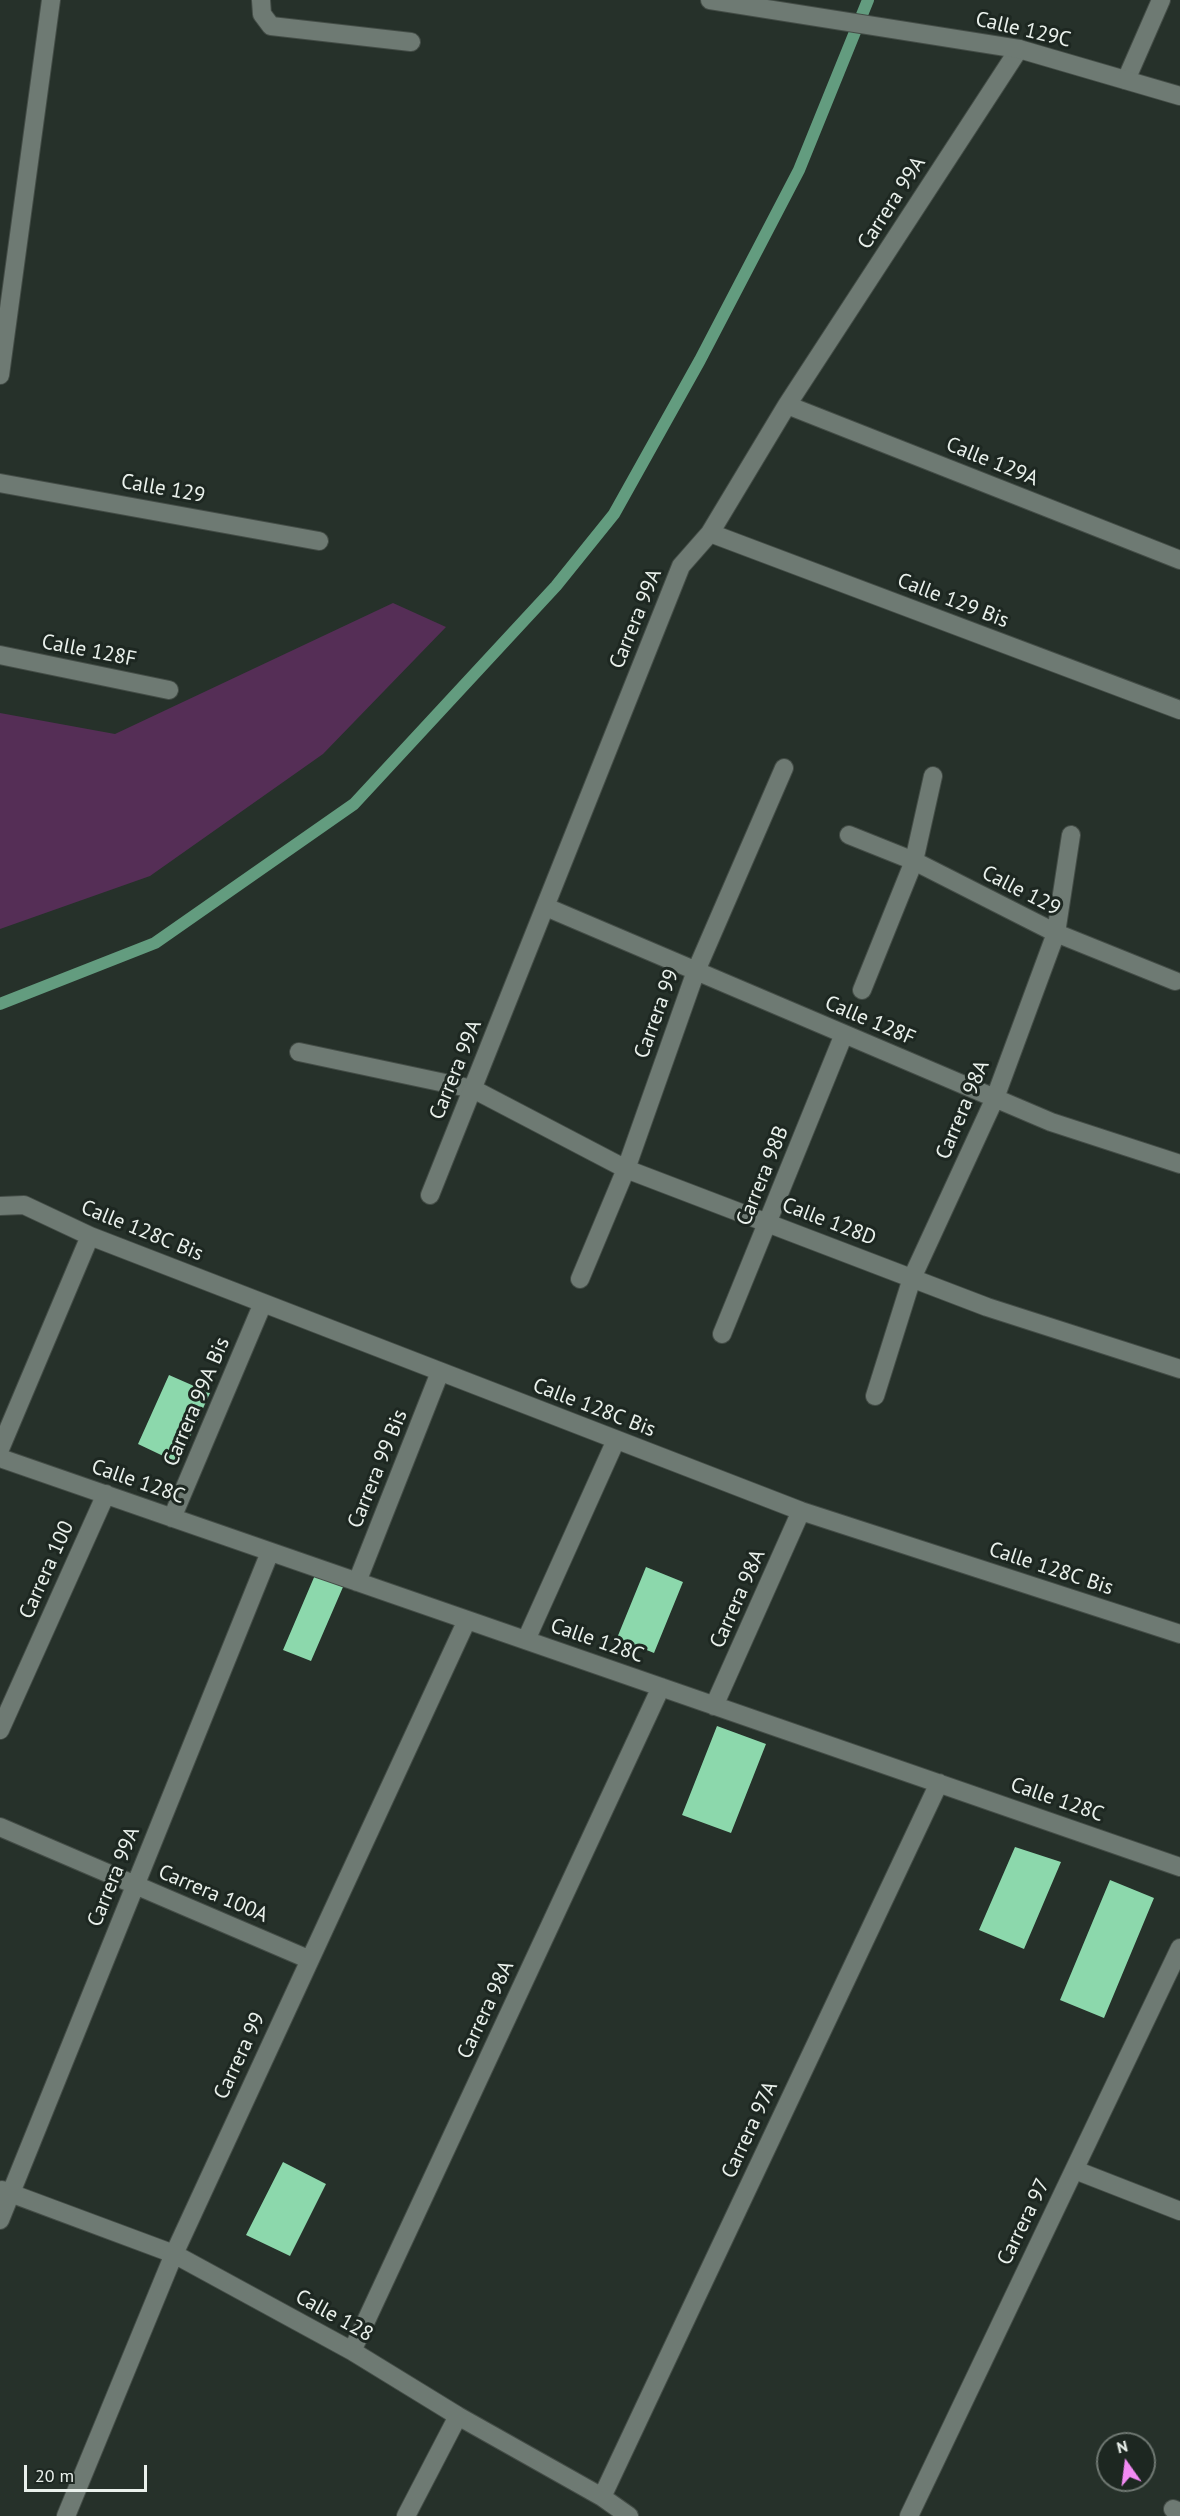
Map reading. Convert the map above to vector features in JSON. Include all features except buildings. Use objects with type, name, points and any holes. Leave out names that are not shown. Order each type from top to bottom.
[{"type":"street","points":[[0,375],[51,0]]},
{"type":"street","points":[[261,0],[262,14],[271,26],[411,42]]},
{"type":"street","name":"Calle 129C","points":[[710,0],[1019,49],[1180,96]]},
{"type":"street","points":[[1126,80],[1161,0]]},
{"type":"street","name":"Carrera 99A","points":[[430,1195],[681,566],[710,533],[787,405],[1019,49]]},
{"type":"street","name":"Calle 129A","points":[[787,405],[1180,560]]},
{"type":"street","name":"Calle 129","points":[[0,483],[319,541]]},
{"type":"street","name":"Calle 129 Bis","points":[[710,533],[1180,710]]},
{"type":"street","name":"Calle 128F","points":[[0,655],[169,690]]},
{"type":"street","name":"Carrera 99","points":[[580,1279],[626,1169],[696,971],[784,768]]},
{"type":"street","points":[[862,990],[914,861],[933,776]]},
{"type":"street","name":"Calle 129","points":[[849,835],[914,861],[1056,933],[1175,981]]},
{"type":"street","name":"Carrera 98A","points":[[875,1396],[912,1278],[994,1098],[1056,933],[1071,835]]},
{"type":"street","name":"Calle 128F","points":[[546,907],[1051,1122],[1180,1164]]},
{"type":"street","name":"Carrera 98B","points":[[722,1334],[844,1034]]},
{"type":"street","name":"Calle 128D","points":[[299,1052],[473,1089],[626,1169],[987,1307],[1180,1369]]},
{"type":"street","name":"Calle 128C Bis","points":[[0,1206],[24,1205],[90,1236],[801,1511],[1180,1634]]},
{"type":"street","points":[[0,1449],[90,1236]]},
{"type":"street","name":"Carrera 99A Bis","points":[[172,1518],[263,1303]]},
{"type":"street","name":"Carrera 99 Bis","points":[[357,1582],[440,1372]]},
{"type":"street","points":[[526,1640],[616,1440]]},
{"type":"street","name":"Calle 128C","points":[[0,1458],[1180,1867]]},
{"type":"street","name":"Carrera 100","points":[[0,1730],[106,1494]]},
{"type":"street","name":"Carrera 98A","points":[[714,1706],[801,1511]]},
{"type":"street","name":"Carrera 99A","points":[[0,2220],[5,2191],[135,1886],[270,1552]]},
{"type":"street","name":"Carrera 99","points":[[66,2516],[174,2254],[308,1959],[467,1620]]},
{"type":"street","name":"Carrera 98A","points":[[352,2351],[661,1687]]},
{"type":"street","name":"Carrera 97A","points":[[602,2497],[939,1783]]},
{"type":"street","name":"Carrera 100A","points":[[0,1827],[308,1959]]},
{"type":"street","name":"Carrera 97","points":[[909,2516],[1180,1948]]},
{"type":"street","points":[[1074,2170],[1180,2211]]},
{"type":"street","name":"Calle 128","points":[[5,2191],[174,2254],[352,2351],[458,2416],[602,2497],[629,2516]]},
{"type":"street","points":[[406,2516],[458,2416]]},
{"type":"shaded area","points":[[393,603],[446,627],[323,754],[150,876],[0,929],[0,713],[115,734]]},
{"type":"waterway","points":[[0,1004],[155,943],[354,804],[556,586],[614,514],[700,360],[799,170],[868,0]]}]
